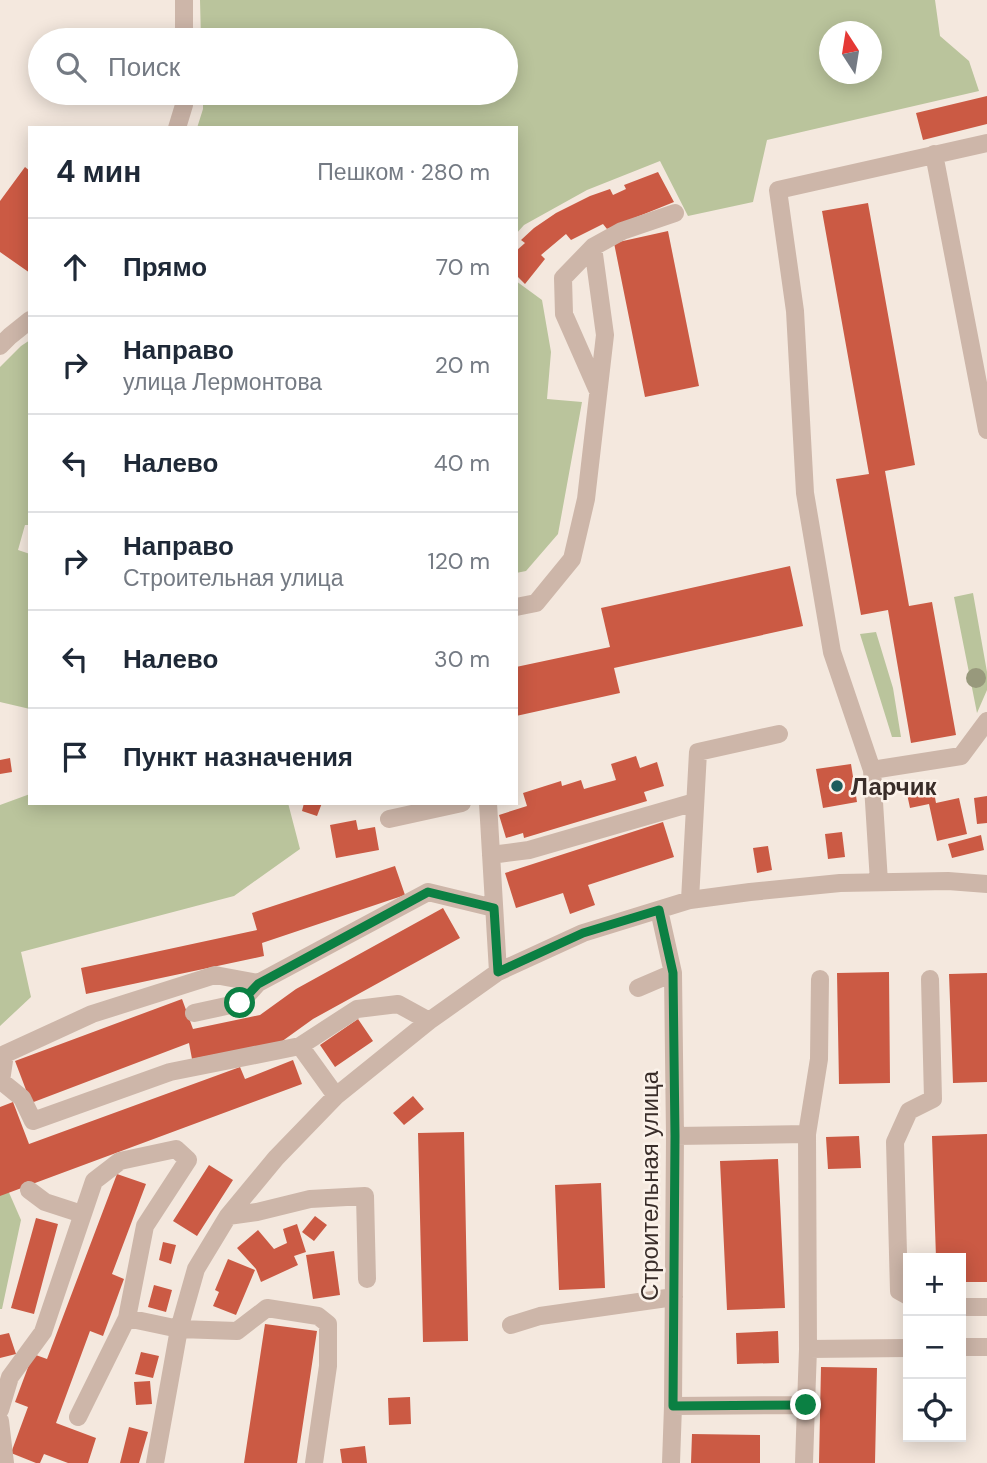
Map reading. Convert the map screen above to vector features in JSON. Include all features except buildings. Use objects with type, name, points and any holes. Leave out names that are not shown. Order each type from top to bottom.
[{"type":"street","points":[[184,0],[184,28]]},
{"type":"street","points":[[178,126],[184,105]]},
{"type":"street","points":[[879,882],[872,770],[832,652],[806,493],[795,311],[778,190],[987,142]]},
{"type":"street","points":[[934,154],[987,430]]},
{"type":"street","points":[[599,393],[564,314],[563,278],[593,247],[622,231],[675,213]]},
{"type":"street","points":[[518,607],[536,603],[572,559],[586,499],[605,335],[593,247]]},
{"type":"street","points":[[0,346],[28,322]]},
{"type":"street","points":[[872,770],[961,756],[987,722]]},
{"type":"street","points":[[690,900],[698,752],[779,734]]},
{"type":"street","points":[[491,855],[529,850],[695,802]]},
{"type":"street","points":[[389,819],[453,805]]},
{"type":"street","points":[[488,805],[498,972]]},
{"type":"street","points":[[155,1463],[179,1329],[196,1269],[228,1216],[276,1158],[336,1096],[429,1021],[498,972],[583,933],[690,900],[840,883],[948,881],[987,884]]},
{"type":"street","points":[[194,1013],[240,1003],[258,984],[428,892],[494,908]]},
{"type":"street","name":"Строительная улица","points":[[659,910],[673,973],[675,1136],[671,1463]]},
{"type":"street","points":[[638,988],[673,973]]},
{"type":"street","points":[[258,984],[215,975],[92,1014],[5,1054],[1,1081],[22,1098],[33,1121],[170,1072],[300,1046],[357,1009],[398,1004],[429,1021]]},
{"type":"street","points":[[804,1463],[808,1349],[807,1134],[819,1059],[820,979]]},
{"type":"street","points":[[903,1293],[899,1291],[895,1142],[909,1111],[933,1099],[930,979]]},
{"type":"street","points":[[300,1046],[336,1096]]},
{"type":"street","points":[[675,1136],[807,1134]]},
{"type":"street","points":[[0,1409],[10,1377],[43,1332],[94,1181],[120,1161],[176,1149],[188,1160],[145,1226],[127,1318],[78,1417]]},
{"type":"street","points":[[29,1190],[45,1202],[82,1214]]},
{"type":"street","points":[[228,1216],[310,1199],[365,1196],[367,1279]]},
{"type":"street","points":[[511,1325],[540,1316],[674,1297]]},
{"type":"street","points":[[966,1307],[987,1307]]},
{"type":"street","points":[[127,1318],[179,1329],[237,1331],[267,1308],[318,1316],[328,1324],[328,1366],[314,1463]]},
{"type":"street","points":[[966,1347],[987,1347]]},
{"type":"street","points":[[808,1349],[903,1348]]},
{"type":"street","points":[[673,1406],[806,1405]]},
{"type":"street","points":[[0,1421],[5,1463]]},
{"type":"green space","points":[[200,0],[935,0],[940,36],[969,61],[979,91],[767,140],[753,202],[688,216],[660,161],[587,190],[524,225],[518,232],[518,126],[198,126],[203,105],[518,105],[518,28],[201,28]]},
{"type":"green space","points":[[518,282],[542,300],[551,352],[547,399],[582,402],[558,534],[526,571],[518,573]]},
{"type":"green space","points":[[28,341],[28,525],[25,525],[18,550],[28,553],[28,709],[0,702],[0,367]]},
{"type":"green space","points":[[973,593],[987,672],[987,690],[977,713],[954,597]]},
{"type":"green space","points":[[876,632],[893,688],[901,737],[892,737],[860,634]]},
{"type":"green space","points":[[28,795],[28,805],[289,805],[300,849],[234,896],[21,952],[31,997],[0,1026],[0,805]]},
{"type":"green space","points":[[0,1172],[21,1220],[2,1309],[0,1309]]},
{"type":"place","name":"Ларчик","points":[[837,786]]},
{"type":"route","points":[[240,1003],[258,984],[428,892],[494,908],[498,972],[583,933],[659,910],[673,973],[673,1406],[806,1405]]}]
